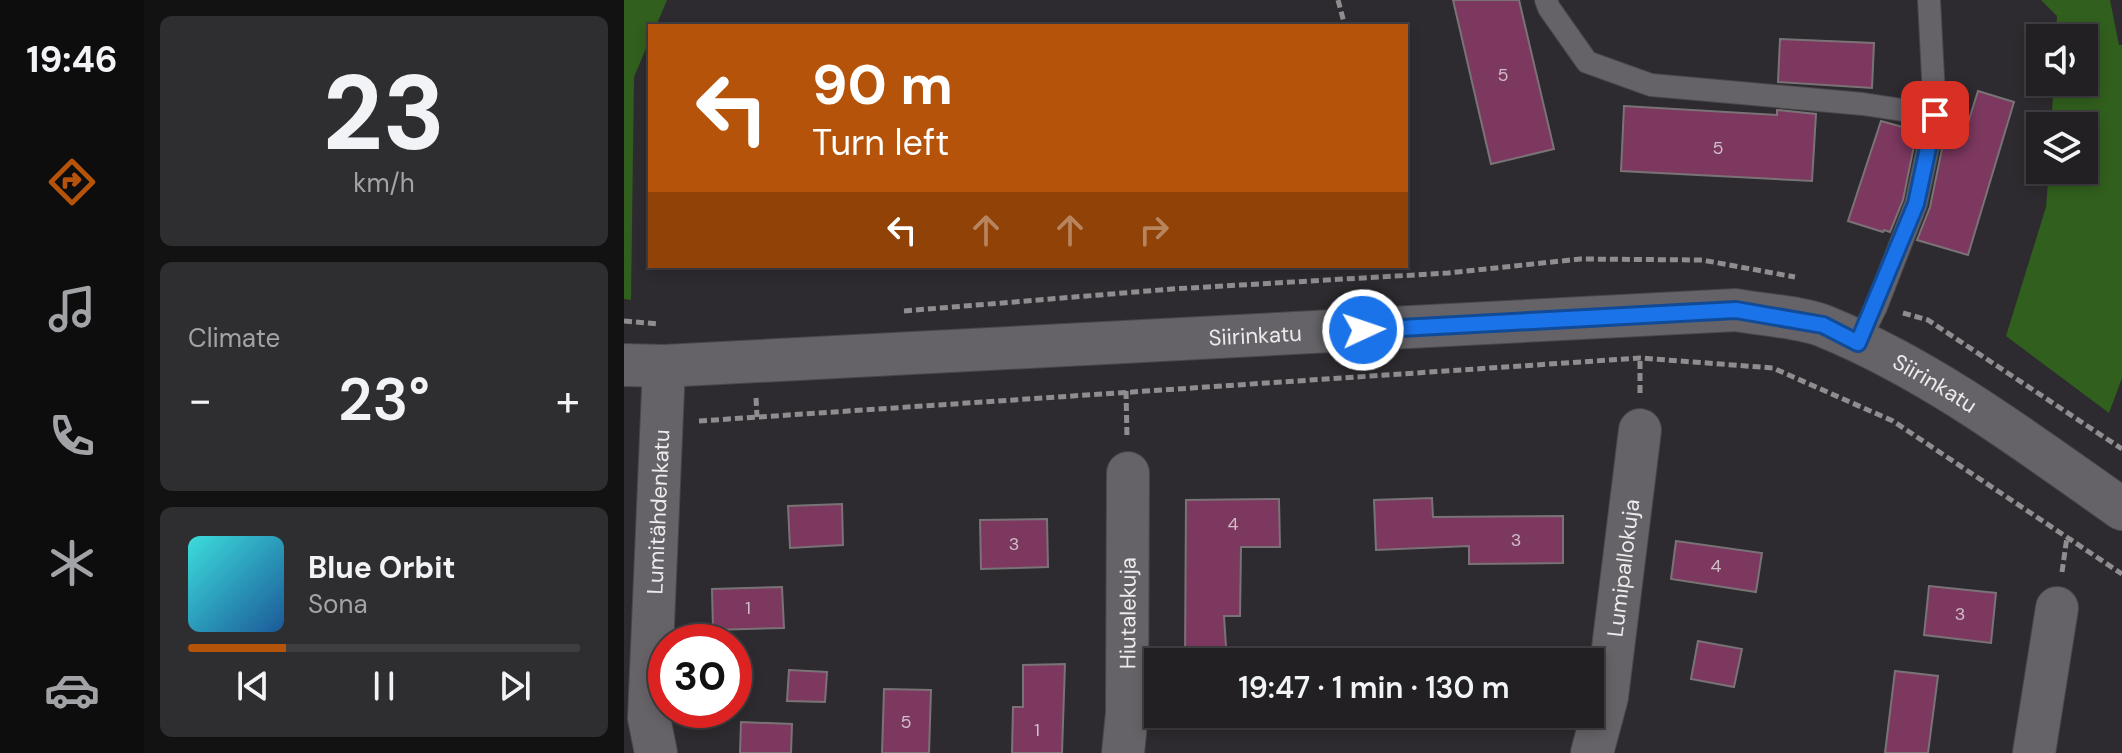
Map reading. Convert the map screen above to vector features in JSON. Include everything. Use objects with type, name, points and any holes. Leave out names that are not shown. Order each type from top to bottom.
[{"type":"street","name":"Siirinkatu","points":[[644,366],[1736,310],[1823,325],[1906,366],[1994,420],[2122,509]]},
{"type":"street","name":"Lumitähdenkatu","points":[[644,366],[660,424],[649,718],[656,753]]},
{"type":"street","name":"Lumipallokuja","points":[[1592,753],[1607,697],[1640,430]]},
{"type":"street","name":"Hiutalekuja","points":[[1123,753],[1127,713],[1128,473]]},
{"type":"street","points":[[2034,753],[2057,608]]},
{"type":"lane","points":[[1546,0],[1587,62],[1651,85],[1863,104],[1935,115]]},
{"type":"lane","points":[[1858,343],[1916,204],[1935,115],[1929,0]]},
{"type":"path","points":[[1338,0],[1344,24]]},
{"type":"path","points":[[660,424],[1640,358],[1773,368],[1893,421],[2122,574]]},
{"type":"green space","points":[[624,0],[667,0],[657,24],[648,24],[648,44],[634,77],[631,300],[624,299]]},
{"type":"green space","points":[[2041,0],[2110,0],[2119,45],[2122,45],[2122,378],[2109,413],[2006,336],[2046,207],[2048,184],[2098,184],[2098,112],[2052,112],[2053,96],[2098,96],[2098,24],[2057,24],[2057,16]]},
{"type":"building","points":[[1453,0],[1519,0],[1554,149],[1491,164]]},
{"type":"building","points":[[1780,39],[1874,43],[1872,88],[1778,82]]},
{"type":"building","points":[[1978,91],[2014,102],[1968,255],[1917,240],[1930,207],[1944,139],[1961,145]]},
{"type":"building","points":[[1624,106],[1777,115],[1777,110],[1816,114],[1812,181],[1621,171]]},
{"type":"building","points":[[1881,121],[1917,131],[1903,200],[1890,232],[1848,221]]},
{"type":"building","points":[[1432,498],[1433,517],[1563,516],[1563,563],[1469,564],[1469,546],[1376,550],[1374,500]]},
{"type":"building","points":[[1279,499],[1280,547],[1241,547],[1240,616],[1224,616],[1226,648],[1185,648],[1186,500]]},
{"type":"building","points":[[842,504],[843,545],[790,548],[788,506]]},
{"type":"building","points":[[1047,519],[1048,567],[981,569],[980,520]]},
{"type":"building","points":[[1676,541],[1762,553],[1756,592],[1671,579]]},
{"type":"building","points":[[1929,586],[1996,593],[1991,643],[1924,635]]},
{"type":"building","points":[[782,587],[784,628],[752,629],[752,624],[713,624],[712,589]]},
{"type":"building","points":[[1698,641],[1742,649],[1734,687],[1691,679]]},
{"type":"building","points":[[1065,664],[1062,753],[1012,753],[1013,707],[1023,707],[1023,665]]},
{"type":"building","points":[[789,670],[827,672],[825,702],[787,701]]},
{"type":"building","points":[[1895,671],[1938,676],[1928,753],[1885,753]]},
{"type":"building","points":[[884,689],[931,690],[929,753],[882,753]]},
{"type":"building","points":[[752,722],[792,724],[791,753],[740,753],[741,728],[752,728]]},
{"type":"route","points":[[1363,330],[1736,310],[1823,325],[1858,343],[1876,307],[1916,204],[1935,115]]}]
